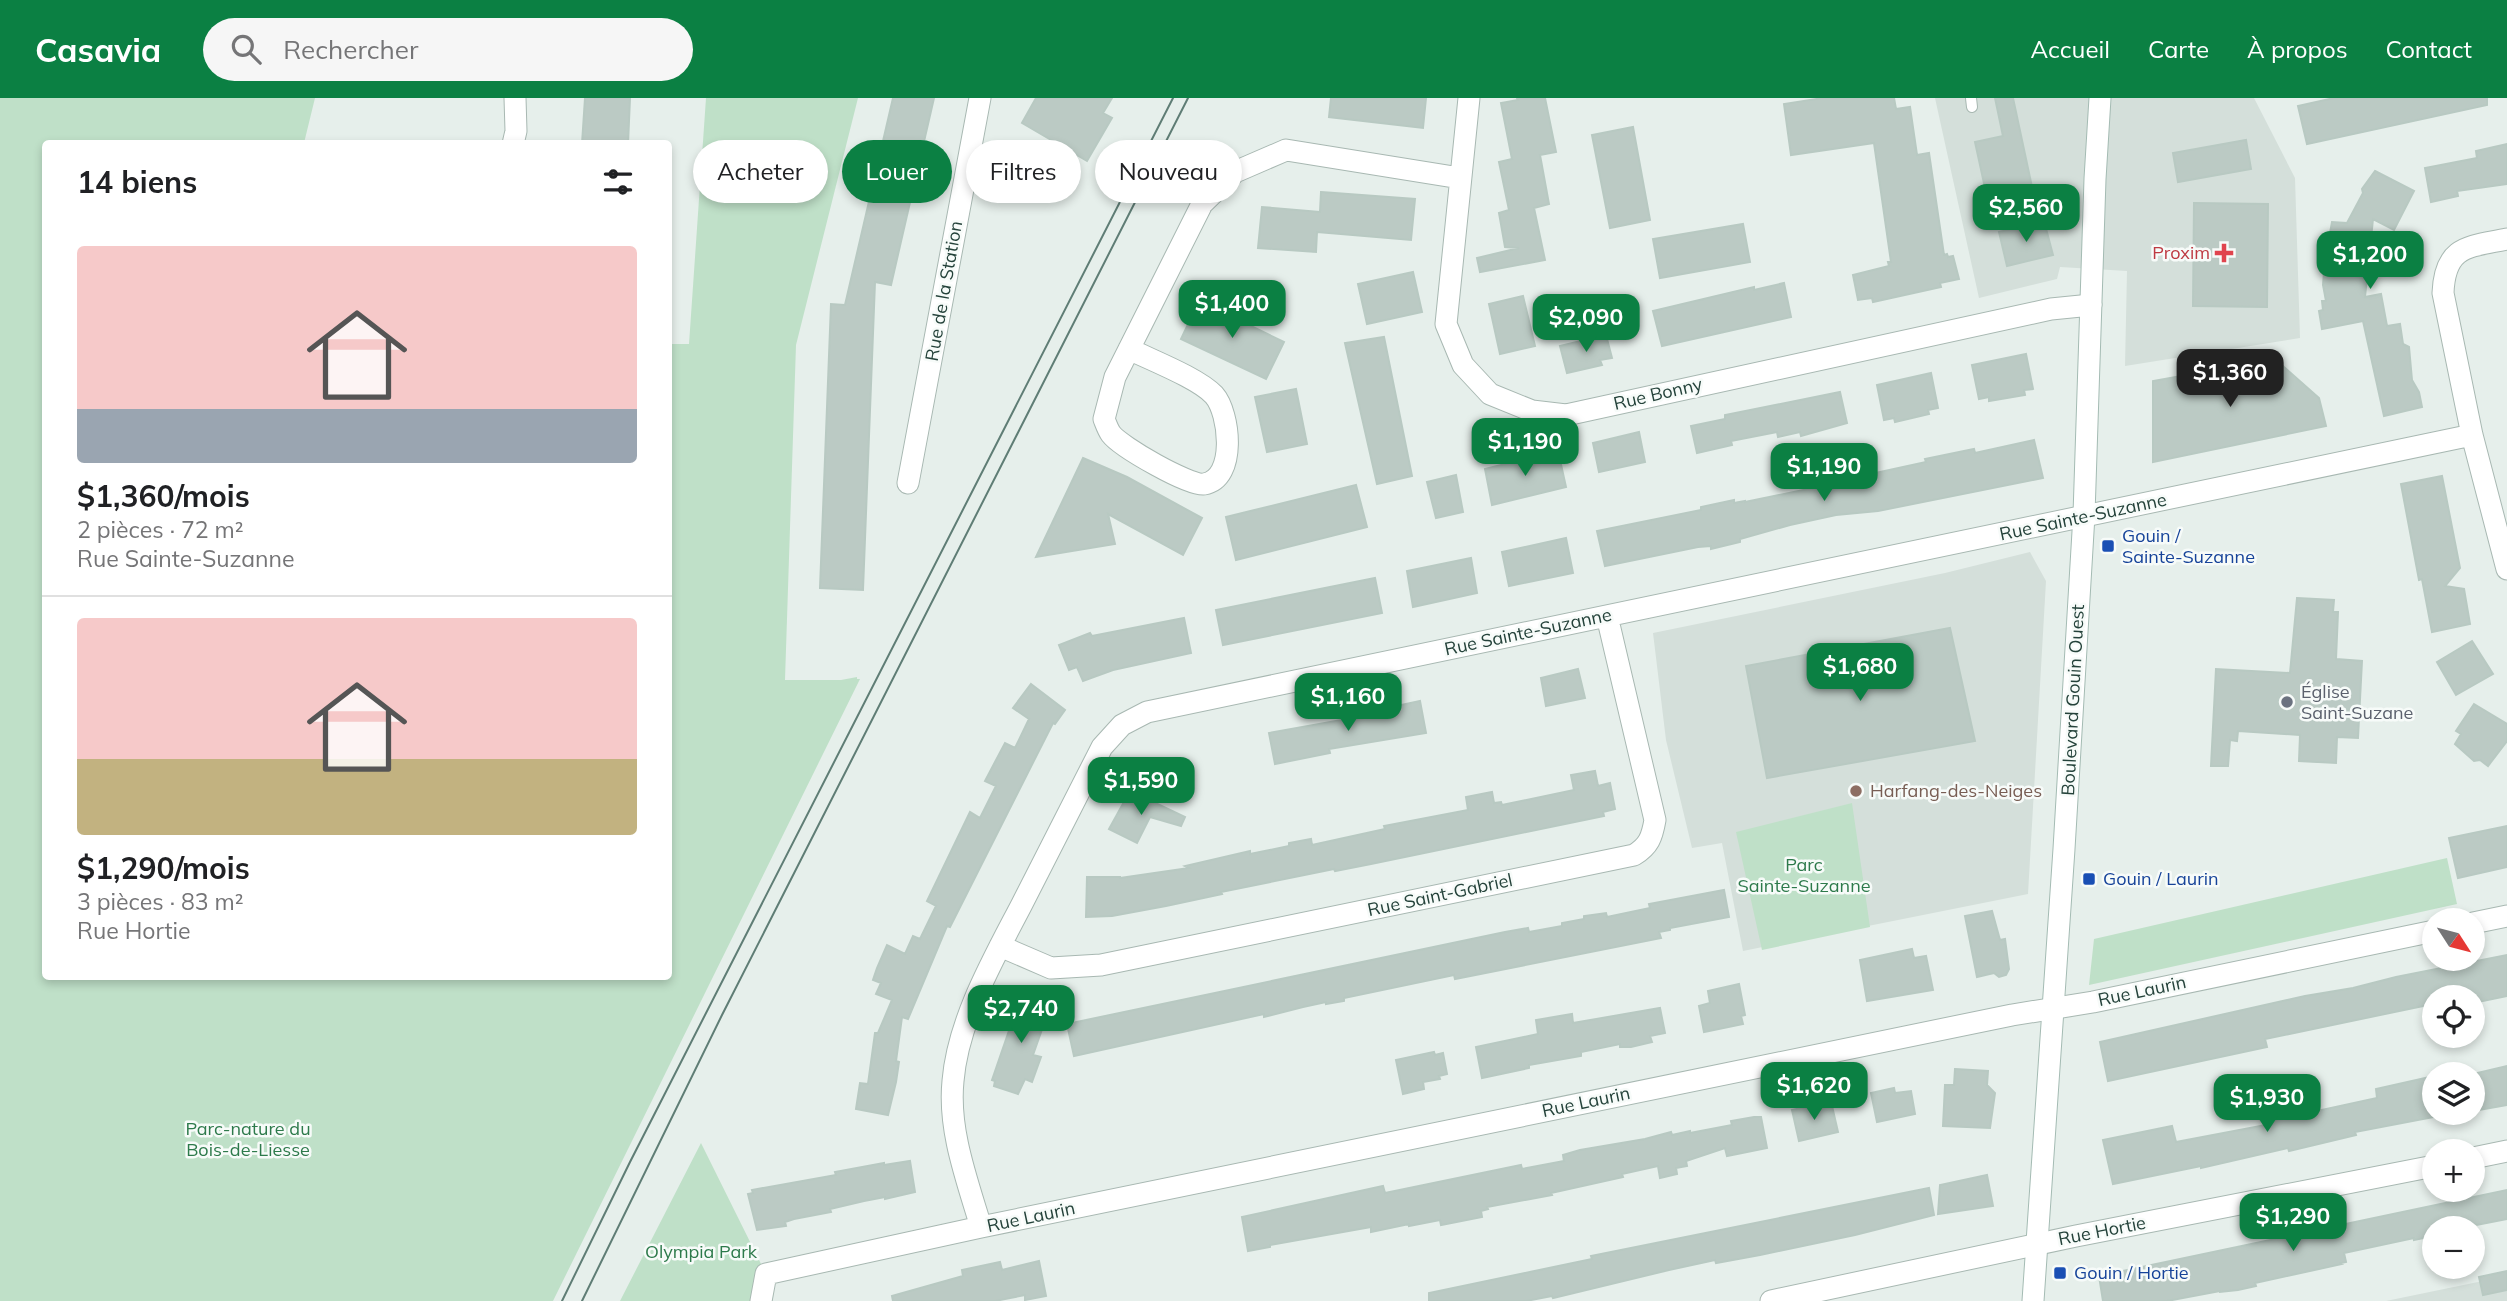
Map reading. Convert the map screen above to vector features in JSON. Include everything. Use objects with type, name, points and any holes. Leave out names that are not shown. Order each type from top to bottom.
[{"type":"street","points":[[514,140],[515,98]]},
{"type":"street","name":"Rue de la Station","points":[[908,483],[980,98]]},
{"type":"street","name":"Rue Bonny","points":[[1469,98],[1446,324],[1463,365],[1490,394],[1532,411],[1566,415],[1844,352],[2051,309],[2091,305]]},
{"type":"street","name":"Boulevard Gouin Ouest","points":[[2033,1301],[2084,515],[2096,146],[2100,98]]},
{"type":"street","points":[[1129,349],[1199,385],[1213,394],[1220,403],[1226,420],[1228,452],[1224,468],[1216,478],[1206,484],[1195,483],[1140,456],[1111,434],[1104,419],[1115,377],[1129,349],[1202,204],[1235,172],[1286,150],[1460,178]]},
{"type":"street","points":[[2507,240],[2463,248],[2451,259],[2444,276],[2443,293],[2472,435],[2507,569]]},
{"type":"street","name":"Rue Sainte-Suzanne","points":[[981,1227],[962,1162],[954,1121],[953,1083],[959,1040],[1000,946],[1102,747],[1122,725],[1147,712],[2472,435]]},
{"type":"street","name":"Rue Saint-Gabriel","points":[[1000,946],[1051,968],[1101,965],[1634,855],[1644,849],[1652,839],[1655,820],[1607,616]]},
{"type":"street","points":[[2485,921],[2507,916]]},
{"type":"street","name":"Rue Laurin","points":[[761,1301],[766,1273],[2422,933]]},
{"type":"street","points":[[2485,1156],[2507,1151]]},
{"type":"street","name":"Rue Hortie","points":[[1771,1301],[2037,1244],[2422,1168]]},
{"type":"shaded area","points":[[1935,98],[2254,98],[2295,178],[2300,338],[2125,366],[2127,271],[2060,267],[2057,279],[1979,298]]},
{"type":"shaded area","name":"Harfang-des-Neiges","points":[[2030,552],[2046,581],[2028,894],[1743,951],[1722,843],[1692,848],[1666,740],[1653,633],[1945,573]]},
{"type":"shaded area","points":[[2507,1276],[2507,1301],[2386,1301]]},
{"type":"green space","name":"Parc-nature du Bois-de-Liesse","points":[[0,98],[315,98],[305,140],[42,140],[42,980],[672,980],[672,344],[689,344],[699,203],[828,203],[828,140],[703,140],[706,98],[858,98],[847,140],[842,140],[842,162],[796,345],[785,680],[860,679],[553,1301],[0,1301]]},
{"type":"green space","name":"Parc Sainte-Suzanne","points":[[1852,803],[1870,927],[1762,950],[1736,832]]},
{"type":"green space","points":[[2447,858],[2457,904],[2422,908],[2422,912],[2089,985],[2094,939]]},
{"type":"green space","name":"Olympia Park","points":[[701,1143],[766,1274],[761,1301],[620,1301]]},
{"type":"building","points":[[585,98],[630,98],[628,140],[582,140]]},
{"type":"building","points":[[893,98],[934,98],[924,140],[883,140]]},
{"type":"building","points":[[1036,98],[1112,98],[1103,113],[1112,118],[1099,140],[1095,140],[1095,147],[1087,161],[1081,157],[1081,140],[1051,140],[1022,123]]},
{"type":"building","points":[[1331,98],[1426,98],[1423,128],[1329,117]]},
{"type":"building","points":[[1517,98],[1545,98],[1556,152],[1540,155],[1549,204],[1534,208],[1545,260],[1480,272],[1477,258],[1519,248],[1505,247],[1499,213],[1509,210],[1499,162],[1512,159],[1501,103],[1518,100]]},
{"type":"building","points":[[1823,98],[1894,98],[1896,109],[1910,107],[1917,155],[1929,153],[1944,255],[1953,256],[1959,279],[1940,283],[1941,287],[1873,302],[1872,298],[1858,300],[1853,275],[1889,266],[1888,262],[1891,262],[1874,143],[1791,155],[1784,104]]},
{"type":"building","points":[[1995,98],[2013,98],[2032,187],[1987,197],[1975,142],[2003,136]]},
{"type":"building","points":[[2334,98],[2487,98],[2487,105],[2307,144],[2298,106]]},
{"type":"building","points":[[1633,127],[1650,220],[1610,228],[1592,135]]},
{"type":"building","points":[[2246,140],[2251,169],[2178,182],[2173,153]]},
{"type":"building","points":[[2507,144],[2507,184],[2457,191],[2458,196],[2431,202],[2425,168],[2477,158],[2476,151]]},
{"type":"building","points":[[2375,171],[2414,191],[2394,230],[2373,219],[2365,297],[2381,294],[2387,326],[2400,324],[2403,344],[2409,347],[2412,380],[2419,392],[2422,407],[2384,416],[2363,321],[2322,329],[2319,311],[2323,310],[2322,301],[2326,301],[2323,285],[2327,233],[2330,233],[2332,222],[2347,223],[2363,193],[2362,189]]},
{"type":"building","points":[[1321,192],[1415,199],[1411,240],[1317,232],[1316,252],[1258,248],[1262,207],[1320,212]]},
{"type":"building","points":[[869,203],[910,203],[891,285],[875,282],[863,590],[820,588],[831,304],[845,305]]},
{"type":"building","points":[[2194,203],[2268,204],[2267,307],[2193,306]]},
{"type":"building","points":[[2044,221],[2053,255],[2007,266],[1999,232]]},
{"type":"building","points":[[1743,224],[1750,262],[1660,278],[1653,239]]},
{"type":"building","points":[[1413,272],[1422,312],[1367,324],[1358,284]]},
{"type":"building","points":[[1784,283],[1791,317],[1662,346],[1653,311],[1754,287],[1754,290]]},
{"type":"building","points":[[1523,296],[1535,346],[1500,354],[1489,304]]},
{"type":"building","points":[[1199,301],[1284,342],[1266,379],[1181,339]]},
{"type":"building","points":[[1606,335],[1612,358],[1600,360],[1602,365],[1567,373],[1560,346]]},
{"type":"building","points":[[1384,337],[1412,476],[1377,484],[1345,343]]},
{"type":"building","points":[[2026,354],[2033,389],[2024,390],[2025,395],[1989,401],[1989,397],[1979,399],[1972,365]]},
{"type":"building","points":[[2275,359],[2319,398],[2326,426],[2153,462],[2153,381]]},
{"type":"building","points":[[1931,373],[1938,408],[1928,410],[1929,414],[1895,422],[1894,418],[1884,420],[1877,385]]},
{"type":"building","points":[[1296,389],[1307,444],[1267,452],[1255,397]]},
{"type":"building","points":[[1840,392],[1847,423],[1801,436],[1800,432],[1778,437],[1777,432],[1731,441],[1732,445],[1697,453],[1691,426],[1725,419],[1725,415]]},
{"type":"building","points":[[1639,432],[1645,462],[1599,472],[1593,443]]},
{"type":"building","points":[[2034,440],[2043,478],[1878,511],[1836,515],[1790,525],[1711,549],[1711,546],[1698,547],[1605,566],[1597,531],[1701,510],[1701,507],[1734,500],[1734,503],[1745,502],[1866,477],[1926,462],[1925,459],[1974,449],[1975,453]]},
{"type":"building","points":[[1558,451],[1566,487],[1492,505],[1485,469]]},
{"type":"building","points":[[1083,458],[1127,477],[1202,518],[1183,555],[1108,514],[1115,544],[1036,557]]},
{"type":"building","points":[[1456,475],[1463,512],[1436,518],[1427,482]]},
{"type":"building","points":[[2442,476],[2460,568],[2445,586],[2464,589],[2470,624],[2432,632],[2401,484]]},
{"type":"building","points":[[1356,485],[1367,527],[1236,560],[1226,517]]},
{"type":"building","points":[[1566,538],[1573,573],[1509,586],[1502,552]]},
{"type":"building","points":[[1471,558],[1477,593],[1413,607],[1407,571]]},
{"type":"building","points":[[1375,578],[1382,613],[1223,645],[1216,610]]},
{"type":"building","name":"Église Saint-Suzane","points":[[2297,598],[2334,600],[2333,612],[2338,612],[2336,659],[2362,661],[2358,738],[2337,737],[2336,763],[2299,761],[2300,735],[2238,731],[2237,741],[2230,740],[2228,766],[2211,766],[2216,669],[2290,673]]},
{"type":"building","points":[[1184,618],[1191,653],[1113,670],[1083,681],[1077,667],[1069,670],[1059,645],[1090,633],[1092,636]]},
{"type":"building","points":[[1950,628],[1975,741],[1767,778],[1746,666]]},
{"type":"building","points":[[2472,641],[2493,674],[2456,695],[2437,662]]},
{"type":"building","points":[[1578,669],[1585,698],[1546,706],[1541,678]]},
{"type":"building","points":[[1031,684],[1065,710],[1055,724],[1053,723],[950,927],[947,926],[908,1019],[902,1017],[896,1061],[899,1062],[888,1115],[856,1109],[860,1083],[868,1084],[875,1033],[878,1033],[892,1000],[876,994],[881,983],[873,980],[877,968],[887,945],[905,954],[913,936],[920,939],[936,906],[927,901],[970,812],[980,818],[996,786],[985,781],[1005,743],[1015,748],[1029,719],[1013,708]]},
{"type":"building","points":[[1420,701],[1426,733],[1329,749],[1330,753],[1275,764],[1269,733],[1364,716],[1364,713]]},
{"type":"building","points":[[2474,704],[2507,724],[2507,741],[2488,766],[2480,760],[2474,761],[2455,744],[2461,734],[2456,731]]},
{"type":"building","points":[[1595,771],[1598,786],[1610,783],[1615,809],[1603,812],[1604,816],[1221,892],[1222,894],[1166,906],[1112,916],[1086,917],[1087,877],[1120,878],[1189,868],[1185,866],[1250,851],[1250,854],[1289,846],[1289,843],[1311,839],[1312,845],[1385,829],[1384,826],[1468,810],[1466,797],[1492,792],[1494,803],[1501,802],[1502,805],[1574,790],[1571,775]]},
{"type":"building","points":[[1130,791],[1185,817],[1181,826],[1150,817],[1137,843],[1109,829]]},
{"type":"building","points":[[2507,826],[2507,867],[2458,878],[2449,838]]},
{"type":"building","points":[[1724,890],[1729,917],[1670,928],[1659,932],[1661,938],[1455,979],[1454,975],[1344,998],[1344,1001],[1326,1002],[1264,1017],[1264,1014],[1074,1056],[1067,1024],[1505,932],[1528,928],[1529,932],[1562,926],[1562,923],[1584,919],[1584,916],[1606,913],[1607,917],[1650,908],[1649,904]]},
{"type":"building","points":[[1992,911],[2000,940],[2005,939],[2009,969],[2006,975],[1999,977],[1994,973],[1977,977],[1965,916]]},
{"type":"building","points":[[1912,949],[1914,958],[1926,956],[1933,990],[1867,1001],[1860,960]]},
{"type":"building","points":[[2507,955],[2507,996],[2485,1001],[2485,985],[2422,985],[2422,1006],[2265,1039],[2267,1047],[2108,1081],[2100,1042],[2426,971],[2485,971],[2485,959]]},
{"type":"building","points":[[1739,984],[1745,1015],[1741,1016],[1743,1024],[1704,1032],[1699,1006],[1710,1003],[1708,991]]},
{"type":"building","points":[[1023,990],[1043,997],[1038,1012],[1047,1015],[1033,1055],[1041,1057],[1032,1082],[1025,1079],[1018,1094],[994,1086],[995,1081],[992,1080]]},
{"type":"building","points":[[1660,1008],[1665,1033],[1650,1036],[1652,1042],[1631,1047],[1620,1047],[1620,1044],[1581,1052],[1581,1056],[1529,1065],[1529,1068],[1482,1078],[1476,1047],[1538,1034],[1536,1020],[1572,1014],[1573,1023]]},
{"type":"building","points":[[1434,1052],[1435,1055],[1443,1053],[1447,1074],[1439,1076],[1440,1079],[1423,1082],[1424,1089],[1403,1094],[1396,1060]]},
{"type":"building","points":[[2507,1066],[2507,1105],[2485,1109],[2485,1071]]},
{"type":"building","points":[[1955,1069],[1988,1071],[1987,1085],[1995,1093],[1990,1128],[1943,1126],[1945,1085],[1954,1085]]},
{"type":"building","points":[[2422,1079],[2422,1119],[2355,1132],[2356,1135],[2289,1151],[2288,1148],[2113,1184],[2103,1140],[2172,1126],[2176,1142],[2271,1124],[2271,1121],[2377,1098],[2376,1089]]},
{"type":"building","points":[[1894,1088],[1895,1093],[1911,1091],[1915,1114],[1877,1122],[1871,1093]]},
{"type":"building","points":[[1815,1105],[1816,1109],[1832,1106],[1838,1132],[1799,1141],[1792,1110]]},
{"type":"building","points":[[1761,1117],[1767,1148],[1727,1156],[1725,1148],[1686,1161],[1687,1166],[1676,1168],[1677,1174],[1660,1178],[1658,1166],[1622,1174],[1623,1177],[1551,1193],[1552,1195],[1487,1207],[1488,1209],[1481,1211],[1482,1217],[1441,1225],[1440,1220],[1409,1224],[1371,1232],[1371,1227],[1248,1251],[1242,1217],[1383,1186],[1385,1193],[1521,1165],[1522,1169],[1564,1161],[1563,1155],[1580,1150],[1671,1132],[1672,1135],[1690,1133],[1732,1125],[1731,1121]]},
{"type":"building","points":[[910,1161],[915,1192],[830,1209],[831,1212],[785,1222],[786,1226],[757,1230],[748,1194],[753,1193],[752,1190],[836,1175],[835,1172],[884,1163]]},
{"type":"building","points":[[1987,1175],[1993,1206],[1938,1214],[1940,1185]]},
{"type":"building","points":[[1929,1188],[1934,1215],[1855,1235],[1716,1263],[1715,1260],[1553,1298],[1526,1301],[1429,1301],[1429,1293],[1592,1259],[1591,1256]]},
{"type":"building","points":[[2507,1190],[2507,1219],[2485,1223],[2485,1216],[2422,1216],[2422,1238],[2344,1253],[2346,1262],[2342,1264],[2255,1283],[2256,1286],[2238,1290],[2167,1301],[2103,1301],[2099,1276],[2450,1202],[2485,1202],[2485,1195]]},
{"type":"building","points":[[1039,1261],[1046,1296],[1025,1300],[1025,1295],[995,1301],[893,1301],[892,1296],[963,1276],[962,1270],[1000,1262],[1002,1270]]},
{"type":"building","points":[[2507,1271],[2507,1290],[2483,1295],[2479,1279],[2485,1279],[2485,1276]]},
{"type":"tram line","points":[[562,1301],[630,1162],[1173,98]]},
{"type":"tram line","points":[[582,1301],[722,1015],[1188,98]]},
{"type":"place","name":"Proxim","points":[[2224,253]]},
{"type":"place","name":"Gouin / Sainte-Suzanne","points":[[2108,546]]},
{"type":"place","name":"Église Saint-Suzane","points":[[2287,702]]},
{"type":"place","name":"Harfang-des-Neiges","points":[[1856,791]]},
{"type":"place","name":"Gouin / Laurin","points":[[2089,879]]},
{"type":"place","name":"Gouin / Hortie","points":[[2060,1273]]}]
